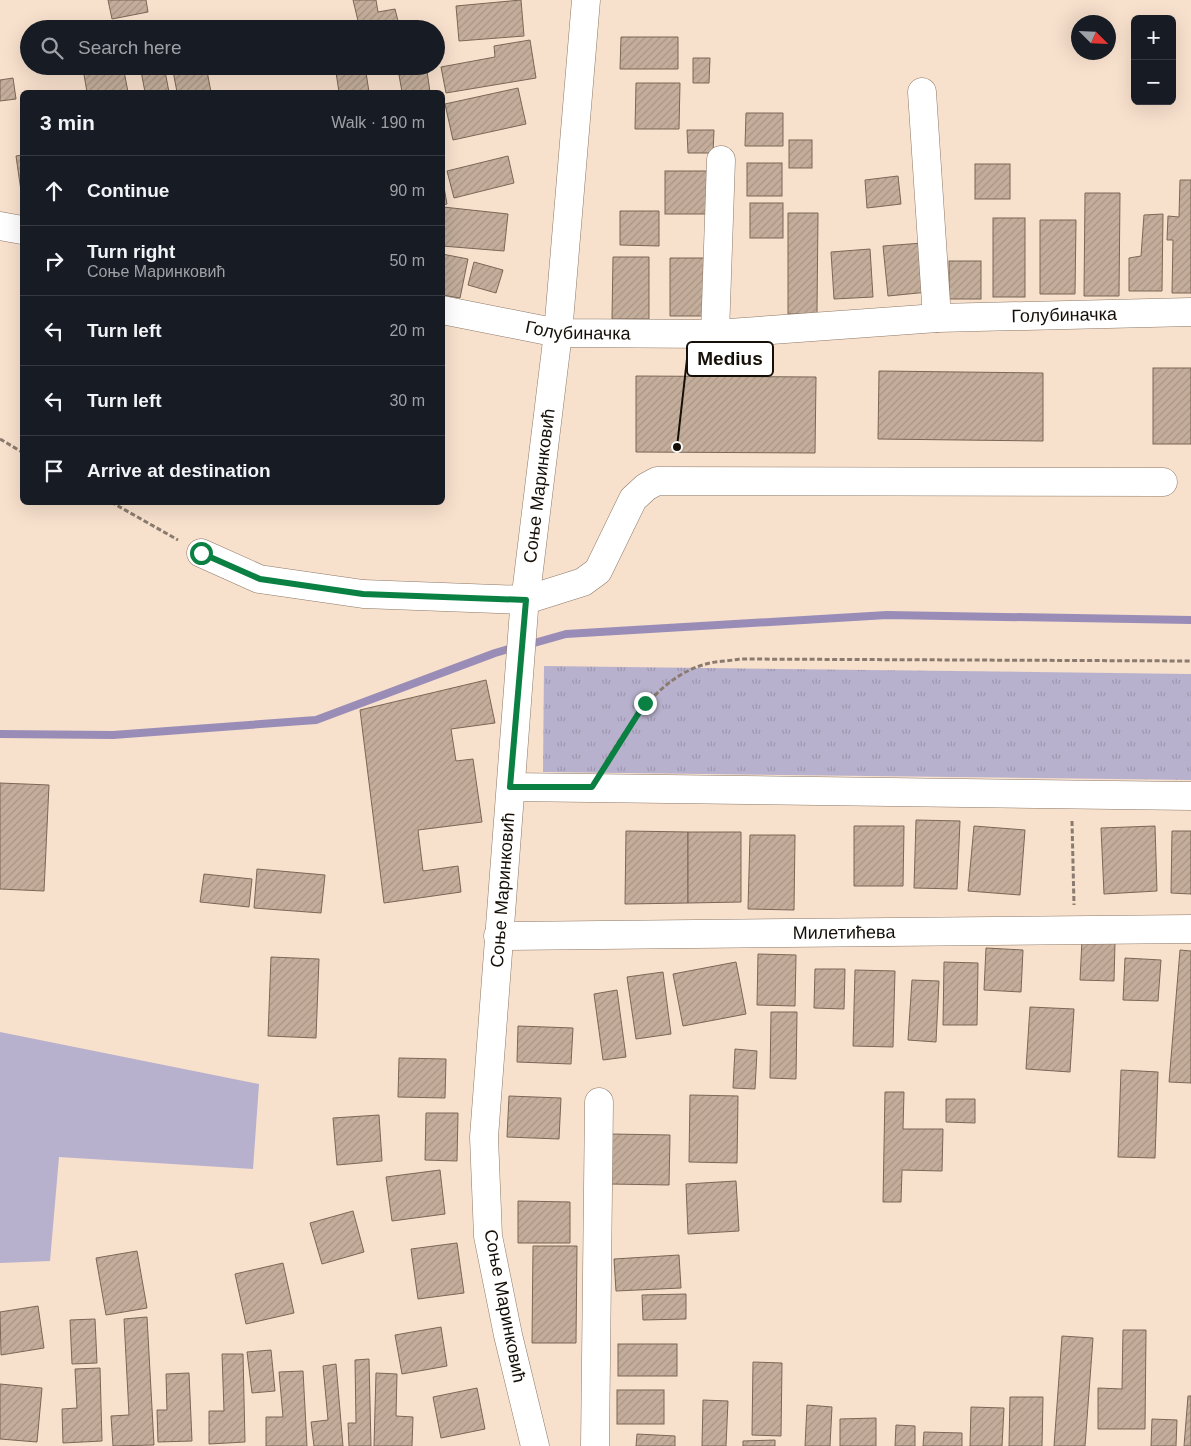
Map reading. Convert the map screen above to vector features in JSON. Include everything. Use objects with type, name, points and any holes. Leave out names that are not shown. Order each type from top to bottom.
[{"type":"street","name":"Соње Маринковић","points":[[535,1446],[508,1334],[488,1236],[484,1137],[525,605],[558,333],[586,0]]},
{"type":"street","points":[[922,92],[937,318]]},
{"type":"street","points":[[715,334],[721,160]]},
{"type":"street","points":[[0,226],[20,230]]},
{"type":"street","name":"Голубиначка","points":[[445,311],[558,333],[715,334],[937,318],[1191,312]]},
{"type":"street","points":[[201,553],[260,579],[278,582],[363,594],[525,605],[583,582],[598,571],[633,499],[646,487],[657,481],[1163,482]]},
{"type":"street","points":[[510,787],[1191,796]]},
{"type":"street","name":"Милетићева","points":[[498,936],[1191,928]]},
{"type":"street","points":[[595,1446],[599,1102]]},
{"type":"path","points":[[0,440],[20,451]]},
{"type":"path","points":[[117,505],[201,553]]},
{"type":"path","points":[[592,787],[645,703],[677,678],[704,664],[740,659],[1191,661]]},
{"type":"path","points":[[1071,794],[1074,930]]},
{"type":"green space","points":[[544,666],[1191,674],[1191,780],[543,772]]},
{"type":"green space","points":[[0,1032],[259,1084],[253,1169],[59,1157],[50,1261],[0,1263]]},
{"type":"building","points":[[108,0],[146,0],[148,12],[112,19]]},
{"type":"building","points":[[353,0],[376,0],[378,12],[395,9],[398,20],[358,20]]},
{"type":"building","points":[[521,0],[524,36],[459,41],[456,6]]},
{"type":"building","points":[[621,37],[678,37],[678,69],[620,69]]},
{"type":"building","points":[[530,40],[536,78],[446,93],[443,75],[445,75],[445,66],[495,57],[494,46]]},
{"type":"building","points":[[693,58],[710,58],[709,83],[693,83]]},
{"type":"building","points":[[84,75],[125,75],[128,90],[87,90]]},
{"type":"building","points":[[142,75],[166,75],[169,90],[145,90]]},
{"type":"building","points":[[174,75],[208,75],[211,90],[177,90]]},
{"type":"building","points":[[336,75],[366,75],[369,90],[339,90]]},
{"type":"building","points":[[399,75],[428,75],[430,90],[402,90]]},
{"type":"building","points":[[13,78],[16,99],[0,101],[0,80]]},
{"type":"building","points":[[636,83],[680,83],[679,129],[635,129]]},
{"type":"building","points":[[518,88],[526,124],[453,140],[445,104]]},
{"type":"building","points":[[746,113],[783,113],[783,146],[745,146]]},
{"type":"building","points":[[687,130],[714,130],[713,153],[688,153]]},
{"type":"building","points":[[789,140],[812,140],[812,168],[789,168]]},
{"type":"building","points":[[20,155],[20,184],[16,156]]},
{"type":"building","points":[[508,156],[514,183],[454,198],[447,171]]},
{"type":"building","points":[[747,163],[782,163],[782,196],[747,196]]},
{"type":"building","points":[[975,164],[1010,164],[1010,199],[975,199]]},
{"type":"building","points":[[665,171],[711,171],[711,214],[665,214]]},
{"type":"building","points":[[898,176],[901,204],[867,208],[865,180]]},
{"type":"building","points":[[1180,180],[1191,180],[1191,293],[1172,293],[1173,240],[1167,240],[1168,216],[1179,217]]},
{"type":"building","points":[[1085,193],[1120,193],[1119,296],[1084,296]]},
{"type":"building","points":[[750,203],[783,203],[783,238],[750,238]]},
{"type":"building","points":[[445,207],[508,214],[504,251],[445,246]]},
{"type":"building","points":[[620,211],[659,211],[659,246],[620,245]]},
{"type":"building","points":[[788,213],[818,213],[817,314],[788,314]]},
{"type":"building","points":[[1163,214],[1162,291],[1129,291],[1129,258],[1141,256],[1144,215]]},
{"type":"building","points":[[993,218],[1025,218],[1025,297],[993,297]]},
{"type":"building","points":[[1040,220],[1076,220],[1075,294],[1040,294]]},
{"type":"building","points":[[923,243],[928,292],[888,296],[883,246]]},
{"type":"building","points":[[870,249],[873,297],[834,299],[831,252]]},
{"type":"building","points":[[445,255],[468,259],[460,298],[445,296]]},
{"type":"building","points":[[613,257],[649,257],[649,319],[612,319]]},
{"type":"building","points":[[670,258],[709,258],[708,316],[670,316]]},
{"type":"building","points":[[949,261],[981,261],[981,299],[949,299]]},
{"type":"building","points":[[474,262],[503,270],[496,293],[468,285]]},
{"type":"building","points":[[1153,368],[1191,368],[1191,444],[1153,444]]},
{"type":"building","points":[[879,371],[1043,373],[1043,441],[878,439]]},
{"type":"building","points":[[636,376],[816,377],[815,453],[636,452]]},
{"type":"building","points":[[486,680],[495,723],[451,729],[456,761],[473,759],[482,822],[418,830],[423,871],[458,866],[461,892],[384,903],[360,710]]},
{"type":"building","points":[[0,783],[49,785],[44,891],[0,889]]},
{"type":"building","points":[[916,820],[960,821],[957,889],[914,888]]},
{"type":"building","points":[[854,826],[904,826],[903,886],[854,886]]},
{"type":"building","points":[[974,826],[1025,830],[1020,895],[968,891]]},
{"type":"building","points":[[1155,826],[1157,891],[1104,894],[1101,828]]},
{"type":"building","points":[[626,831],[688,832],[688,903],[625,904]]},
{"type":"building","points":[[1172,831],[1191,831],[1191,894],[1171,893]]},
{"type":"building","points":[[688,832],[741,832],[741,902],[688,903]]},
{"type":"building","points":[[750,835],[795,835],[794,910],[748,909]]},
{"type":"building","points":[[257,869],[325,875],[321,913],[254,908]]},
{"type":"building","points":[[204,874],[252,879],[249,907],[200,902]]},
{"type":"building","points":[[1082,940],[1115,942],[1114,981],[1080,980]]},
{"type":"building","points":[[986,948],[1023,950],[1021,992],[984,990]]},
{"type":"building","points":[[1180,950],[1191,951],[1191,1083],[1169,1082]]},
{"type":"building","points":[[758,954],[796,955],[795,1006],[757,1005]]},
{"type":"building","points":[[271,957],[319,959],[316,1038],[268,1036]]},
{"type":"building","points":[[1125,958],[1161,960],[1158,1001],[1123,1000]]},
{"type":"building","points":[[736,962],[746,1014],[683,1026],[673,974]]},
{"type":"building","points":[[944,962],[978,963],[977,1025],[943,1025]]},
{"type":"building","points":[[815,969],[845,969],[844,1009],[814,1008]]},
{"type":"building","points":[[855,970],[895,971],[893,1047],[853,1046]]},
{"type":"building","points":[[663,972],[671,1034],[636,1039],[627,977]]},
{"type":"building","points":[[912,980],[939,981],[936,1042],[908,1040]]},
{"type":"building","points":[[617,990],[626,1057],[603,1060],[594,994]]},
{"type":"building","points":[[1030,1007],[1074,1009],[1070,1072],[1026,1069]]},
{"type":"building","points":[[771,1012],[797,1012],[796,1079],[770,1078]]},
{"type":"building","points":[[518,1026],[573,1028],[571,1064],[517,1062]]},
{"type":"building","points":[[735,1049],[757,1051],[755,1089],[733,1088]]},
{"type":"building","points":[[399,1058],[446,1059],[445,1098],[398,1097]]},
{"type":"building","points":[[1121,1070],[1158,1072],[1155,1158],[1118,1157]]},
{"type":"building","points":[[885,1092],[904,1092],[903,1129],[943,1129],[942,1171],[902,1170],[901,1202],[883,1202]]},
{"type":"building","points":[[690,1095],[738,1096],[737,1163],[689,1162]]},
{"type":"building","points":[[509,1096],[561,1098],[559,1139],[507,1137]]},
{"type":"building","points":[[946,1099],[975,1099],[975,1123],[946,1122]]},
{"type":"building","points":[[426,1113],[458,1113],[457,1161],[425,1160]]},
{"type":"building","points":[[379,1115],[382,1161],[337,1165],[333,1118]]},
{"type":"building","points":[[611,1134],[670,1135],[669,1185],[610,1184]]},
{"type":"building","points":[[440,1170],[445,1214],[392,1221],[386,1177]]},
{"type":"building","points":[[736,1181],[739,1231],[688,1234],[686,1184]]},
{"type":"building","points":[[518,1201],[570,1202],[570,1243],[518,1243]]},
{"type":"building","points":[[353,1211],[364,1252],[322,1264],[310,1223]]},
{"type":"building","points":[[457,1243],[464,1293],[418,1299],[411,1249]]},
{"type":"building","points":[[533,1246],[577,1246],[576,1343],[532,1343]]},
{"type":"building","points":[[137,1251],[147,1308],[106,1315],[96,1258]]},
{"type":"building","points":[[679,1255],[681,1288],[616,1291],[614,1259]]},
{"type":"building","points":[[283,1263],[294,1313],[246,1324],[235,1274]]},
{"type":"building","points":[[686,1294],[686,1319],[643,1320],[642,1295]]},
{"type":"building","points":[[38,1306],[44,1348],[1,1355],[0,1312]]},
{"type":"building","points":[[147,1317],[154,1445],[113,1446],[111,1416],[129,1415],[124,1319]]},
{"type":"building","points":[[95,1319],[97,1363],[72,1364],[70,1320]]},
{"type":"building","points":[[441,1327],[447,1366],[402,1374],[395,1335]]},
{"type":"building","points":[[1123,1330],[1146,1330],[1145,1429],[1098,1429],[1098,1388],[1122,1389]]},
{"type":"building","points":[[1062,1336],[1093,1338],[1085,1446],[1054,1446]]},
{"type":"building","points":[[618,1344],[677,1344],[677,1376],[618,1376]]},
{"type":"building","points":[[271,1350],[275,1391],[252,1393],[247,1352]]},
{"type":"building","points":[[222,1354],[243,1354],[245,1442],[209,1444],[209,1411],[224,1411]]},
{"type":"building","points":[[369,1359],[371,1446],[349,1446],[348,1423],[356,1423],[355,1360]]},
{"type":"building","points":[[753,1362],[782,1363],[781,1436],[752,1435]]},
{"type":"building","points":[[336,1364],[343,1446],[314,1446],[311,1422],[328,1420],[323,1366]]},
{"type":"building","points":[[100,1368],[102,1441],[63,1443],[62,1409],[77,1408],[75,1369]]},
{"type":"building","points":[[303,1371],[307,1446],[266,1446],[266,1417],[283,1417],[279,1372]]},
{"type":"building","points":[[189,1373],[192,1441],[158,1442],[157,1410],[167,1410],[166,1374]]},
{"type":"building","points":[[376,1373],[397,1374],[396,1416],[413,1417],[412,1446],[374,1446]]},
{"type":"building","points":[[0,1384],[42,1388],[37,1442],[0,1439]]},
{"type":"building","points":[[477,1388],[485,1429],[441,1438],[433,1397]]},
{"type":"building","points":[[617,1390],[664,1390],[664,1424],[617,1424]]},
{"type":"building","points":[[1188,1396],[1191,1396],[1191,1446],[1184,1446]]},
{"type":"building","points":[[1010,1397],[1043,1397],[1042,1446],[1009,1446]]},
{"type":"building","points":[[703,1400],[728,1401],[726,1446],[702,1446]]},
{"type":"building","points":[[807,1405],[832,1407],[830,1446],[805,1446]]},
{"type":"building","points":[[971,1407],[1004,1408],[1002,1446],[970,1446]]},
{"type":"building","points":[[876,1418],[876,1446],[840,1446],[840,1419]]},
{"type":"building","points":[[1152,1419],[1177,1420],[1176,1446],[1151,1446]]},
{"type":"building","points":[[896,1425],[915,1426],[915,1446],[895,1446]]},
{"type":"building","points":[[924,1432],[962,1433],[962,1446],[923,1446]]},
{"type":"building","points":[[637,1434],[675,1436],[675,1446],[636,1446]]},
{"type":"building","points":[[775,1440],[775,1446],[743,1446],[743,1441]]},
{"type":"waterway","points":[[527,645],[566,634],[887,615],[1191,620]]},
{"type":"waterway","points":[[0,734],[113,735],[316,720],[495,653],[516,647]]},
{"type":"place","name":"Medius","points":[[677,447]]},
{"type":"route","points":[[201,553],[260,579],[363,594],[526,600],[510,787],[592,787],[615,747],[645,703]]}]
